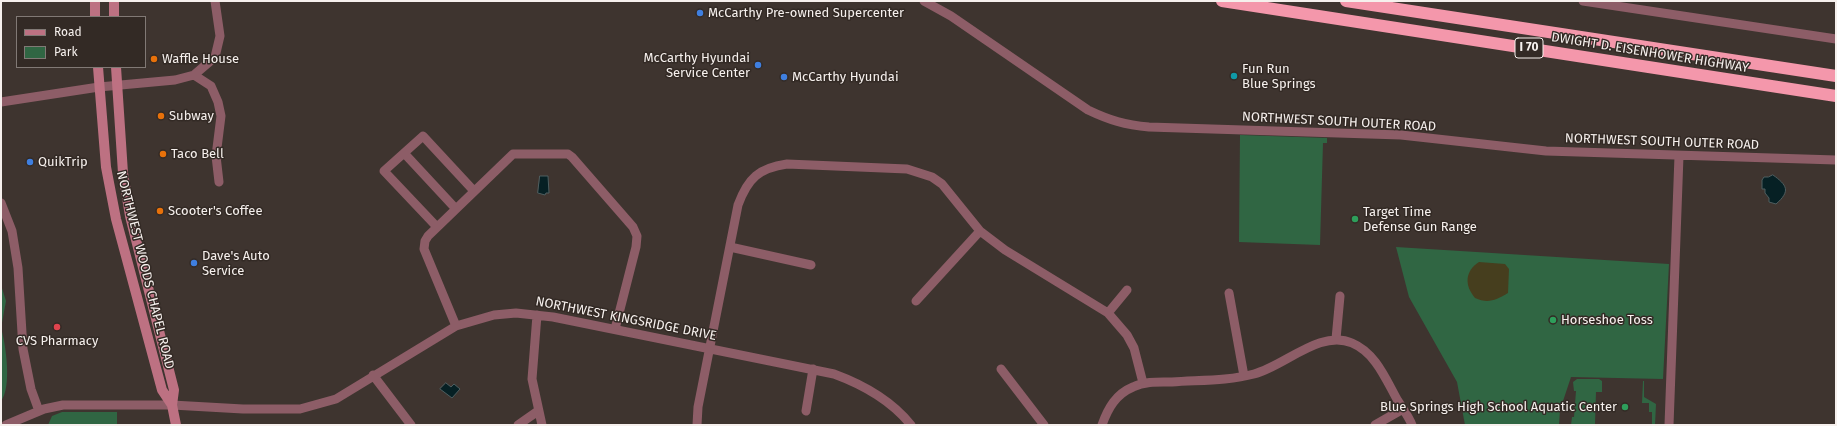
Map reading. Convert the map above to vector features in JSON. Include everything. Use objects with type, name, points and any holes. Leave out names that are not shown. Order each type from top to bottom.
[{"type":"highway","name":"DWIGHT D. EISENHOWER HIGHWAY","points":[[1222,1],[1836,96]]},
{"type":"highway","name":"DWIGHT D. EISENHOWER HIGHWAY","points":[[1346,1],[1836,76]]},
{"type":"main road","points":[[95,1],[96,16]]},
{"type":"main road","points":[[114,1],[114,16]]},
{"type":"main road","name":"NORTHWEST WOODS CHAPEL ROAD","points":[[98,68],[106,167],[116,219],[162,390],[172,404]]},
{"type":"main road","name":"NORTHWEST WOODS CHAPEL ROAD","points":[[116,68],[123,173],[130,216],[174,390],[172,404],[176,425]]},
{"type":"street","points":[[1,102],[99,87],[175,80],[194,75],[216,57],[220,36],[215,1]]},
{"type":"street","name":"NORTHWEST SOUTH OUTER ROAD","points":[[924,1],[951,16],[1088,110],[1107,119],[1126,125],[1401,135],[1546,151],[1836,160]]},
{"type":"street","points":[[1583,1],[1836,39]]},
{"type":"street","points":[[194,75],[211,86],[218,102],[221,116],[216,156],[219,182]]},
{"type":"street","points":[[437,227],[384,171],[423,136],[474,191]]},
{"type":"street","points":[[404,153],[456,209]]},
{"type":"street","points":[[456,326],[424,249],[428,236],[513,154],[568,154],[633,227],[637,236],[636,247],[615,329]]},
{"type":"street","points":[[1669,425],[1680,156]]},
{"type":"street","points":[[697,425],[698,407],[738,205],[748,183],[764,170],[787,164],[907,169],[919,171],[942,184],[980,231],[1005,250],[1108,313],[1127,335],[1134,348],[1143,383]]},
{"type":"street","points":[[1,203],[12,231],[18,268],[23,349],[31,389],[39,411]]},
{"type":"street","points":[[916,301],[980,231]]},
{"type":"street","points":[[730,247],[811,265]]},
{"type":"street","points":[[1108,313],[1127,290]]},
{"type":"street","points":[[1229,293],[1244,376]]},
{"type":"street","points":[[1336,339],[1340,296]]},
{"type":"street","name":"NORTHWEST KINGSRIDGE DRIVE","points":[[6,425],[39,411],[64,405],[172,404],[243,409],[300,409],[336,399],[373,375],[456,326],[494,315],[516,313],[537,315],[615,329],[834,374],[869,389],[884,399],[911,425]]},
{"type":"street","points":[[537,315],[532,379],[542,425]]},
{"type":"street","points":[[1102,425],[1113,401],[1123,392],[1143,383],[1223,379],[1255,374],[1282,363],[1311,346],[1336,339],[1352,343],[1366,351],[1375,360],[1412,425]]},
{"type":"street","points":[[806,410],[813,369]]},
{"type":"street","points":[[1001,369],[1044,425]]},
{"type":"street","points":[[373,375],[411,425]]},
{"type":"street","points":[[1375,425],[1403,409]]},
{"type":"street","points":[[518,425],[538,410]]},
{"type":"green space","points":[[1240,135],[1327,138],[1327,143],[1323,143],[1320,245],[1239,242]]},
{"type":"green space","points":[[1396,247],[1669,264],[1663,379],[1571,377],[1560,410],[1559,425],[1465,425],[1457,382],[1409,297]]},
{"type":"green space","points":[[1,285],[6,301],[1,328]]},
{"type":"green space","points":[[1,328],[5,345],[7,376],[4,395],[1,401]]},
{"type":"green space","points":[[1577,379],[1599,379],[1602,381],[1602,392],[1596,392],[1595,424],[1593,425],[1571,425],[1572,417],[1574,417],[1576,391],[1574,391],[1573,382]]},
{"type":"green space","points":[[1643,381],[1644,397],[1656,404],[1655,425],[1652,425],[1652,412],[1649,412],[1649,403],[1642,403]]},
{"type":"green space","points":[[62,412],[117,412],[117,425],[48,425],[52,416]]},
{"type":"sand","points":[[1479,262],[1505,264],[1509,269],[1508,293],[1500,298],[1488,301],[1475,298],[1469,288],[1468,278],[1471,270]]},
{"type":"water","points":[[1773,175],[1784,185],[1785,188],[1784,195],[1776,204],[1769,202],[1765,189],[1762,189],[1762,180],[1764,177]]},
{"type":"water","points":[[540,176],[548,176],[549,193],[546,193],[545,195],[538,193]]},
{"type":"water","points":[[446,383],[451,387],[454,384],[460,389],[452,398],[440,389]]},
{"type":"place","name":"McCarthy Pre-owned Supercenter","points":[[700,13]]},
{"type":"place","name":"Waffle House","points":[[154,59]]},
{"type":"place","name":"McCarthy Hyundai Service Center","points":[[758,65]]},
{"type":"place","name":"Fun Run Blue Springs","points":[[1234,76]]},
{"type":"place","name":"McCarthy Hyundai","points":[[784,77]]},
{"type":"place","name":"Subway","points":[[161,116]]},
{"type":"place","name":"Taco Bell","points":[[163,154]]},
{"type":"place","name":"QuikTrip","points":[[30,162]]},
{"type":"place","name":"Scooter's Coffee","points":[[160,211]]},
{"type":"place","name":"Target Time Defense Gun Range","points":[[1355,219]]},
{"type":"place","name":"Dave's Auto Service","points":[[194,263]]},
{"type":"place","name":"Horseshoe Toss","points":[[1553,320]]},
{"type":"place","name":"CVS Pharmacy","points":[[57,327]]},
{"type":"place","name":"Blue Springs High School Aquatic Center","points":[[1625,407]]}]
